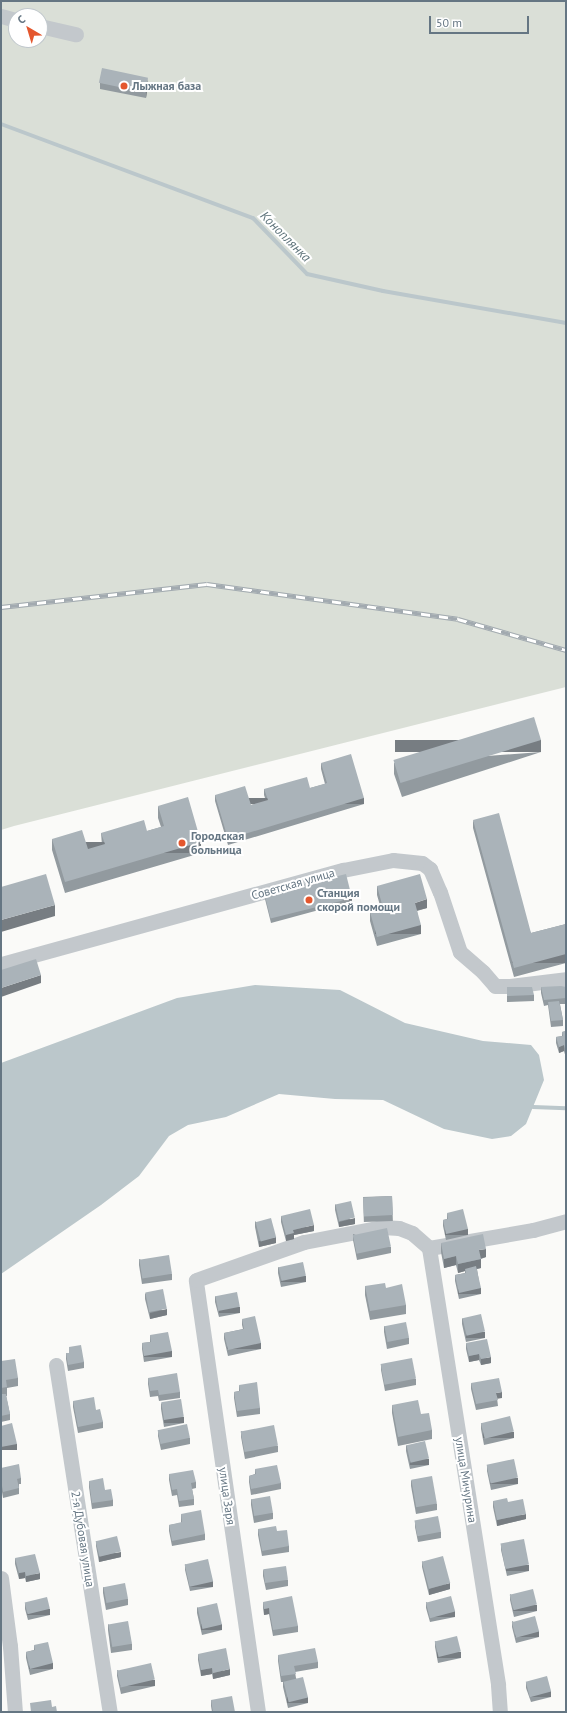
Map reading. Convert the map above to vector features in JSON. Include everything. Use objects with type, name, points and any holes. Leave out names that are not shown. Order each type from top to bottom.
[{"type":"street","points":[[48,28],[76,34]]},
{"type":"street","name":"Советская улица","points":[[1,964],[343,870],[393,860],[422,863],[430,869],[440,892],[460,952],[483,972],[495,986],[510,986],[566,979]]},
{"type":"street","points":[[429,1248],[533,1230],[566,1221]]},
{"type":"street","name":"улица Заря","points":[[258,1712],[196,1280],[304,1242],[382,1227],[399,1228],[412,1233],[429,1248]]},
{"type":"street","name":"улица Мичурина","points":[[429,1248],[498,1685],[500,1712]]},
{"type":"street","name":"2-я Дубовая улица","points":[[56,1365],[110,1712]]},
{"type":"street","points":[[1,1578],[10,1646],[16,1712]]},
{"type":"shaded area","points":[[1,1],[566,1],[566,687],[1,830]]},
{"type":"shaded area","points":[[255,985],[340,990],[405,1023],[483,1041],[531,1045],[539,1055],[544,1080],[526,1124],[511,1136],[492,1139],[444,1129],[383,1100],[335,1099],[279,1094],[226,1117],[188,1125],[169,1136],[139,1176],[101,1205],[1,1274],[1,1063],[177,998]]},
{"type":"building","points":[[102,68],[148,78],[145,92],[99,83]]},
{"type":"building","points":[[534,717],[541,740],[400,783],[393,760]]},
{"type":"building","points":[[351,754],[364,798],[228,839],[215,795],[245,786],[251,805],[268,800],[264,789],[307,777],[310,788],[327,783],[321,763]]},
{"type":"building","points":[[188,797],[201,842],[65,882],[52,839],[82,830],[88,849],[105,844],[101,833],[144,820],[147,831],[164,826],[158,806]]},
{"type":"building","points":[[499,813],[531,933],[566,924],[566,954],[514,968],[473,820]]},
{"type":"building","points":[[46,874],[55,905],[1,920],[1,887]]},
{"type":"building","name":"Станция скорой помощи","points":[[346,874],[352,898],[271,919],[264,894]]},
{"type":"building","points":[[420,874],[427,899],[415,903],[421,925],[377,937],[370,912],[383,908],[377,886]]},
{"type":"building","points":[[36,959],[41,975],[1,988],[1,970]]},
{"type":"building","points":[[507,987],[532,987],[534,995],[507,996]]},
{"type":"building","points":[[541,987],[566,987],[566,998],[544,1000]]},
{"type":"building","points":[[559,1001],[563,1020],[551,1021],[548,1002]]},
{"type":"building","points":[[566,1031],[566,1052],[564,1045],[559,1047],[556,1037],[563,1036],[562,1032]]},
{"type":"building","points":[[392,1196],[393,1215],[364,1216],[363,1198]]},
{"type":"building","points":[[351,1201],[355,1218],[339,1221],[335,1205]]},
{"type":"building","points":[[310,1209],[314,1225],[293,1230],[294,1233],[286,1235],[281,1216]]},
{"type":"building","points":[[463,1209],[468,1229],[446,1234],[443,1220],[448,1219],[447,1213]]},
{"type":"building","points":[[271,1218],[276,1237],[261,1241],[256,1222]]},
{"type":"building","points":[[387,1228],[391,1247],[357,1254],[353,1235]]},
{"type":"building","points":[[483,1234],[486,1249],[479,1250],[481,1259],[458,1264],[456,1256],[444,1259],[441,1243]]},
{"type":"building","points":[[169,1255],[172,1274],[142,1278],[139,1260]]},
{"type":"building","points":[[303,1262],[306,1276],[281,1281],[279,1267]]},
{"type":"building","points":[[476,1266],[481,1288],[459,1293],[455,1275],[466,1273],[465,1269]]},
{"type":"building","points":[[385,1283],[386,1288],[402,1284],[406,1305],[370,1311],[365,1286]]},
{"type":"building","points":[[163,1289],[167,1309],[149,1312],[145,1292]]},
{"type":"building","points":[[237,1292],[240,1307],[218,1311],[215,1296]]},
{"type":"building","points":[[481,1314],[485,1332],[467,1336],[462,1318]]},
{"type":"building","points":[[255,1316],[261,1343],[228,1350],[224,1333],[244,1329],[242,1319]]},
{"type":"building","points":[[406,1322],[409,1338],[387,1342],[384,1326]]},
{"type":"building","points":[[168,1332],[172,1351],[144,1356],[142,1343],[151,1342],[150,1335]]},
{"type":"building","points":[[487,1339],[491,1357],[481,1359],[479,1354],[469,1356],[466,1343]]},
{"type":"building","points":[[81,1345],[84,1362],[68,1365],[66,1353],[69,1353],[69,1347]]},
{"type":"building","points":[[412,1358],[416,1379],[385,1385],[381,1364]]},
{"type":"building","points":[[15,1359],[18,1378],[6,1380],[7,1387],[1,1388],[1,1361]]},
{"type":"building","points":[[177,1373],[180,1392],[159,1395],[158,1390],[150,1391],[148,1378]]},
{"type":"building","points":[[499,1378],[502,1392],[496,1393],[498,1400],[476,1404],[471,1383]]},
{"type":"building","points":[[257,1382],[260,1408],[237,1411],[234,1392],[240,1391],[239,1385]]},
{"type":"building","points":[[1,1394],[6,1394],[10,1414],[1,1416]]},
{"type":"building","points":[[94,1397],[96,1410],[100,1409],[103,1422],[78,1427],[73,1401]]},
{"type":"building","points":[[181,1399],[184,1417],[164,1420],[161,1402]]},
{"type":"building","points":[[418,1400],[421,1414],[429,1413],[432,1430],[398,1437],[392,1405]]},
{"type":"building","points":[[510,1416],[514,1432],[485,1439],[481,1423]]},
{"type":"building","points":[[12,1423],[17,1444],[1,1447],[1,1426]]},
{"type":"building","points":[[187,1424],[190,1438],[161,1444],[158,1430]]},
{"type":"building","points":[[274,1425],[278,1446],[245,1452],[241,1431]]},
{"type":"building","points":[[425,1441],[429,1459],[411,1463],[406,1445]]},
{"type":"building","points":[[514,1459],[518,1478],[491,1483],[487,1465]]},
{"type":"building","points":[[19,1464],[21,1478],[17,1479],[19,1488],[3,1492],[1,1468]]},
{"type":"building","points":[[277,1465],[281,1483],[251,1489],[249,1476],[256,1474],[255,1469]]},
{"type":"building","points":[[193,1470],[196,1482],[191,1483],[194,1499],[179,1501],[177,1489],[172,1490],[169,1474]]},
{"type":"building","points":[[432,1476],[437,1504],[416,1507],[411,1480]]},
{"type":"building","points":[[103,1478],[105,1490],[111,1489],[113,1500],[92,1503],[89,1481]]},
{"type":"building","points":[[270,1496],[273,1513],[254,1516],[251,1499]]},
{"type":"building","points":[[507,1498],[508,1502],[523,1499],[526,1514],[497,1520],[493,1501]]},
{"type":"building","points":[[201,1510],[205,1534],[172,1541],[169,1525],[182,1522],[181,1514]]},
{"type":"building","points":[[438,1516],[441,1532],[417,1536],[414,1521]]},
{"type":"building","points":[[276,1526],[277,1531],[287,1530],[289,1546],[262,1551],[258,1529]]},
{"type":"building","points":[[117,1536],[121,1552],[100,1557],[96,1541]]},
{"type":"building","points":[[524,1539],[529,1565],[505,1569],[500,1544]]},
{"type":"building","points":[[35,1554],[40,1573],[26,1576],[25,1572],[19,1573],[15,1558]]},
{"type":"building","points":[[443,1556],[450,1583],[429,1589],[422,1562]]},
{"type":"building","points":[[208,1559],[213,1581],[190,1587],[185,1564]]},
{"type":"building","points":[[286,1566],[288,1580],[265,1583],[263,1569]]},
{"type":"building","points":[[125,1583],[128,1599],[106,1603],[103,1587]]},
{"type":"building","points":[[533,1589],[537,1605],[514,1610],[510,1595]]},
{"type":"building","points":[[292,1596],[298,1626],[273,1630],[269,1608],[264,1609],[263,1602]]},
{"type":"building","points":[[451,1596],[455,1611],[430,1618],[426,1603]]},
{"type":"building","points":[[47,1597],[50,1609],[28,1614],[25,1603]]},
{"type":"building","points":[[217,1603],[222,1624],[202,1629],[198,1607]]},
{"type":"building","points":[[535,1616],[539,1631],[516,1638],[512,1622]]},
{"type":"building","points":[[128,1621],[132,1644],[112,1647],[108,1624]]},
{"type":"building","points":[[457,1636],[461,1652],[439,1657],[435,1642]]},
{"type":"building","points":[[48,1642],[53,1663],[30,1669],[26,1652],[35,1650],[34,1645]]},
{"type":"building","points":[[226,1648],[230,1669],[213,1673],[212,1668],[201,1670],[198,1654]]},
{"type":"building","points":[[315,1648],[318,1662],[294,1666],[296,1674],[281,1676],[278,1655]]},
{"type":"building","points":[[151,1663],[155,1680],[121,1687],[117,1671]]},
{"type":"building","points":[[547,1676],[551,1691],[530,1697],[526,1682]]},
{"type":"building","points":[[303,1677],[308,1697],[289,1702],[284,1682]]},
{"type":"building","points":[[232,1696],[235,1712],[213,1712],[211,1700]]},
{"type":"building","points":[[51,1700],[52,1707],[56,1706],[57,1712],[31,1712],[30,1703]]},
{"type":"waterway","name":"Коноплянка","points":[[1,124],[253,218],[307,274],[383,291],[566,323]]},
{"type":"waterway","name":"Коноплянка","points":[[533,1107],[566,1108]]},
{"type":"railway","points":[[1,607],[207,584],[458,619],[566,650]]},
{"type":"place","name":"Лыжная база","points":[[124,86]]},
{"type":"place","name":"Городская больница","points":[[182,843]]},
{"type":"place","name":"Станция скорой помощи","points":[[309,900]]}]
